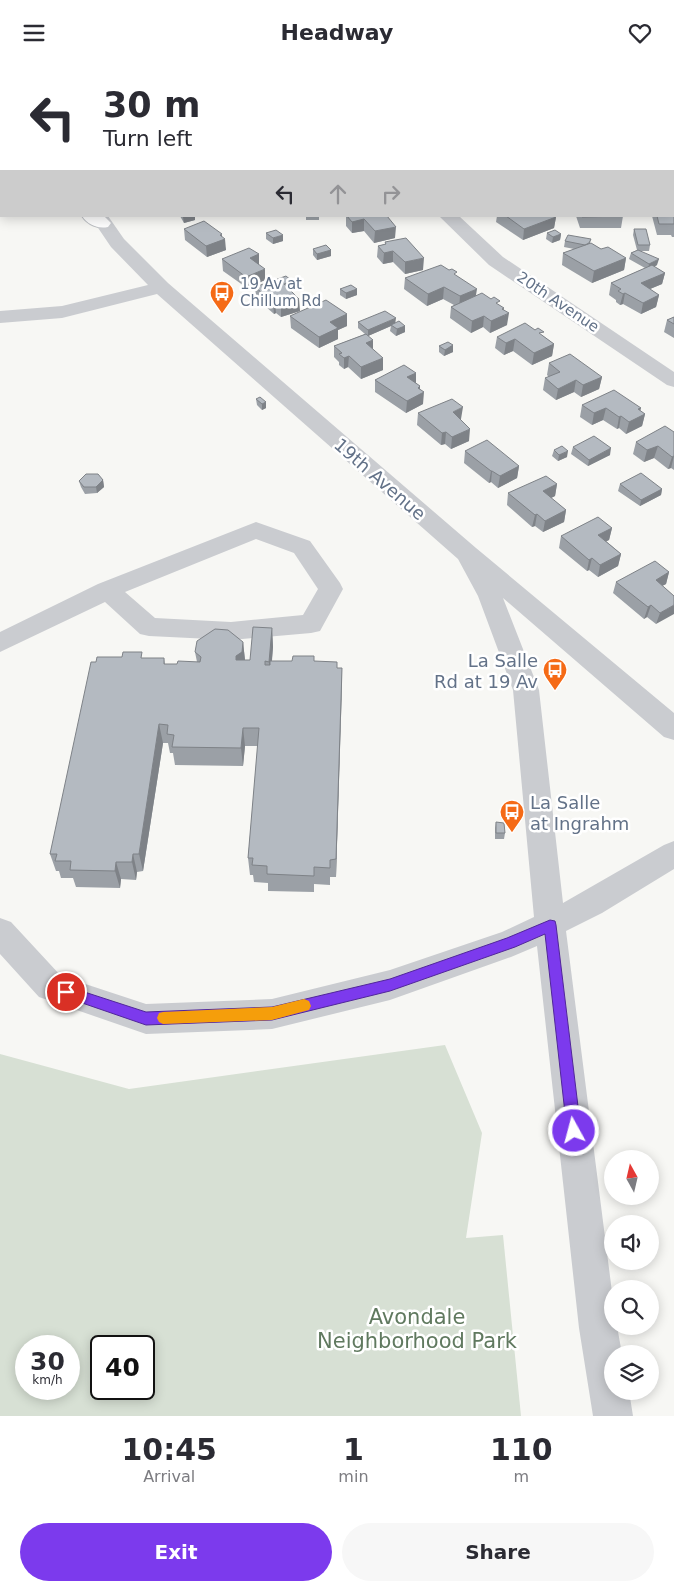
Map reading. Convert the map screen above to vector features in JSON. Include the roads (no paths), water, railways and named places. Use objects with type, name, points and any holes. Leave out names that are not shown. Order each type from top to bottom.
[{"type":"street","name":"20th Avenue","points":[[449,217],[496,261],[674,381]]},
{"type":"street","name":"19th Avenue","points":[[97,218],[119,245],[160,287],[467,554],[674,729]]},
{"type":"street","points":[[0,317],[62,312],[160,287]]},
{"type":"street","points":[[0,643],[107,590],[256,530],[302,547],[331,589],[311,624],[232,631],[150,627],[107,590]]},
{"type":"street","points":[[467,554],[490,596],[526,689],[550,925],[598,1329],[613,1416]]},
{"type":"street","points":[[0,932],[50,987],[146,1019],[272,1014],[390,985],[511,943],[591,904],[674,854]]},
{"type":"place","name":"19 Av at Chillum Rd","points":[[222,314]]},
{"type":"place","name":"La Salle Rd at 19 Av","points":[[555,691]]},
{"type":"place","name":"La Salle at Ingrahm","points":[[512,833]]},
{"type":"park label","name":"Avondale Neighborhood Park","points":[[417,1329]]}]
